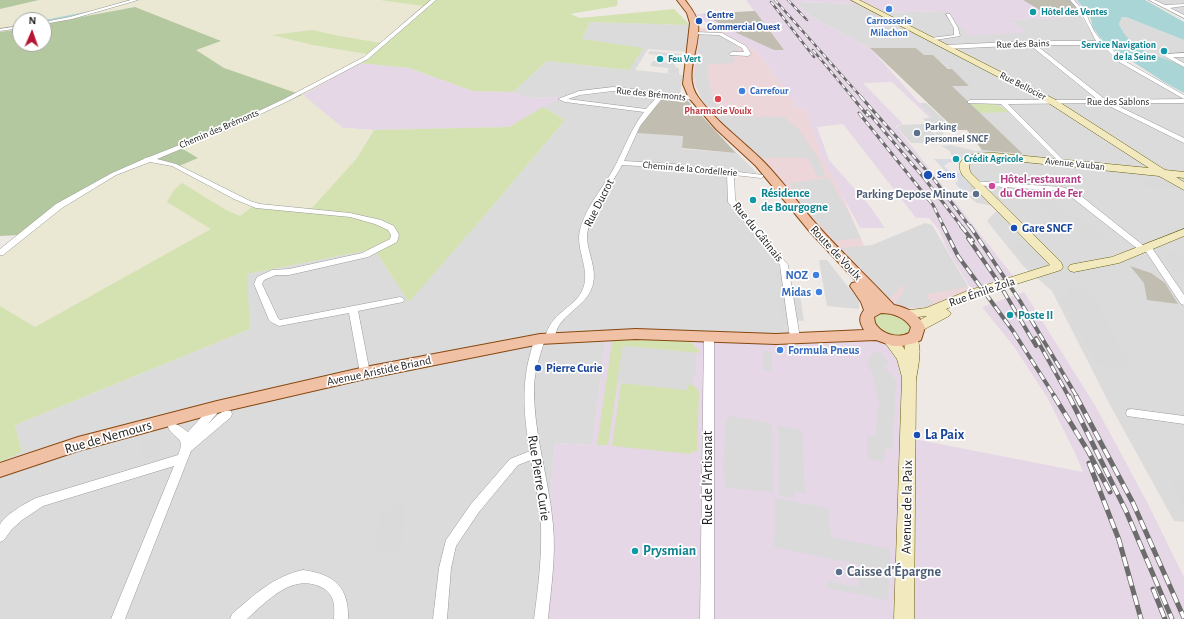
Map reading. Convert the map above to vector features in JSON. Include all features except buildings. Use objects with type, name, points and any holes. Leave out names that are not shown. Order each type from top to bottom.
[{"type":"main road","name":"Rue Bellocier","points":[[854,0],[1053,102],[1160,173],[1184,187]]},
{"type":"main road","name":"Route de Voulx","points":[[683,2],[694,23],[694,33],[687,75],[687,84],[694,98],[731,143],[816,236],[859,287],[868,302],[869,317]]},
{"type":"main road","name":"Route de Voulx","points":[[719,127],[760,164],[814,229],[890,308]]},
{"type":"main road","name":"Avenue Vauban","points":[[975,183],[964,168],[963,164],[973,158],[989,156],[1184,175]]},
{"type":"main road","points":[[975,183],[1043,252],[1063,268]]},
{"type":"main road","name":"Rue Émile Zola","points":[[907,314],[928,312],[971,294],[1063,268],[1115,260],[1184,232]]},
{"type":"main road","name":"Rue Émile Zola","points":[[914,333],[957,307],[1025,284],[1063,268]]},
{"type":"main road","points":[[813,337],[869,317],[877,308],[890,308],[907,314],[915,322],[909,388]]},
{"type":"main road","points":[[869,317],[870,329],[884,337]]},
{"type":"main road","points":[[813,337],[884,337],[904,341],[914,333]]},
{"type":"main road","name":"Avenue Aristide Briand","points":[[216,416],[265,396],[365,374],[545,339],[636,334],[795,338],[813,337]]},
{"type":"main road","name":"Avenue de la Paix","points":[[884,337],[904,358],[909,388],[904,619]]},
{"type":"main road","points":[[115,435],[173,427],[216,416]]},
{"type":"main road","name":"Rue de Nemours","points":[[0,470],[78,444],[115,435],[216,416]]},
{"type":"street","points":[[52,21],[136,0]]},
{"type":"street","name":"Chemin des Brémonts","points":[[0,253],[59,206],[114,174],[147,159],[215,133],[302,92],[366,58],[434,0]]},
{"type":"street","points":[[1072,0],[1084,14],[1092,31],[1100,43],[1109,49],[1121,61],[1184,97]]},
{"type":"street","points":[[1151,0],[1184,17]]},
{"type":"street","points":[[1164,7],[1184,5]]},
{"type":"street","points":[[931,40],[957,36],[956,28],[948,15]]},
{"type":"street","points":[[0,30],[12,28]]},
{"type":"street","points":[[694,33],[720,34],[744,47],[748,54],[732,54]]},
{"type":"street","points":[[1031,43],[1105,102],[1184,141]]},
{"type":"street","name":"Rue des Bains","points":[[946,47],[1031,43],[1100,43]]},
{"type":"street","points":[[1184,55],[1167,56],[1184,65]]},
{"type":"street","name":"Rue des Brémonts","points":[[649,111],[561,99],[580,93],[613,89],[694,98]]},
{"type":"street","name":"Rue Ducrot","points":[[545,339],[556,323],[586,291],[589,277],[588,260],[583,239],[584,231],[596,205],[620,163],[635,130],[662,95]]},
{"type":"street","name":"Rue des Sablons","points":[[970,102],[1184,101]]},
{"type":"street","points":[[1003,102],[1063,163]]},
{"type":"street","points":[[147,159],[173,164],[247,203],[259,206],[350,215],[378,222],[391,228],[395,235],[394,240],[364,255],[288,272],[275,272],[260,279],[258,284],[274,320],[279,323],[400,300]]},
{"type":"street","name":"Chemin de la Cordellerie","points":[[620,163],[673,166],[761,176]]},
{"type":"street","name":"Rue du Gâtinais","points":[[730,172],[732,202],[784,265],[795,338]]},
{"type":"street","points":[[975,183],[1062,189],[1073,194],[1145,248],[1184,302]]},
{"type":"street","points":[[353,309],[365,374]]},
{"type":"street","name":"Rue de l'Artisanat","points":[[707,619],[709,336]]},
{"type":"street","name":"Rue Pierre Curie","points":[[541,619],[546,567],[547,525],[530,420],[529,385],[545,339]]},
{"type":"street","points":[[1131,413],[1184,420]]},
{"type":"street","points":[[118,619],[185,449],[216,416]]},
{"type":"street","points":[[173,427],[184,435],[185,449]]},
{"type":"street","points":[[0,536],[12,520],[29,507],[185,449]]},
{"type":"street","points":[[440,619],[445,568],[450,544],[475,508],[514,462],[535,454]]},
{"type":"street","points":[[237,619],[281,582],[294,578],[312,576],[324,580],[333,587],[340,596],[342,606],[341,619]]},
{"type":"shaded area","points":[[39,0],[432,0],[394,31],[359,63],[303,95],[343,128],[374,130],[357,158],[312,208],[253,206],[240,216],[226,210],[167,202],[212,229],[35,327],[0,306],[0,251],[106,177],[148,157],[179,166],[197,158],[181,148],[302,95],[224,68],[195,50],[220,42],[135,7],[52,23],[52,12],[12,12],[12,30],[0,32],[0,9]]},
{"type":"shaded area","points":[[746,0],[1077,0],[1086,11],[1059,18],[1010,20],[1028,32],[969,36],[946,11],[876,13],[855,4],[796,2],[812,17],[870,48],[932,117],[929,117],[892,82],[863,83],[903,124],[896,126],[1013,276],[971,289],[947,249],[939,230],[929,218],[916,218],[843,124],[817,127],[829,160],[869,205],[885,228],[860,228],[822,158],[806,110],[797,107],[757,51],[715,28],[698,17],[696,14],[754,11]]},
{"type":"shaded area","points":[[1023,0],[1069,0],[1080,11],[1056,17],[1050,16]]},
{"type":"shaded area","points":[[1155,0],[1184,0],[1184,16]]},
{"type":"shaded area","points":[[796,2],[855,4],[876,13],[946,11],[1027,32],[1009,20],[1059,18],[1079,13],[1097,42],[1184,99],[1184,522],[1174,521],[1110,405],[1052,291],[1023,266],[987,221],[1001,206],[956,156],[982,150],[1022,154],[952,86],[968,85],[933,55],[924,55],[916,48],[870,48],[812,17]]},
{"type":"shaded area","points":[[755,11],[784,50],[774,50],[737,33],[703,14]]},
{"type":"shaded area","points":[[1122,17],[1126,17],[1184,40],[1184,67],[1135,47],[1127,38],[1119,24]]},
{"type":"shaded area","points":[[590,22],[690,25],[689,52],[648,49],[635,70],[683,75],[680,95],[666,96],[644,120],[683,136],[682,149],[737,153],[757,173],[727,171],[729,202],[778,258],[789,334],[607,333],[592,445],[555,443],[550,500],[551,588],[547,619],[0,619],[0,462],[22,452],[15,425],[250,329],[246,274],[374,249],[409,301],[485,215],[565,120],[543,107],[562,97],[527,98],[513,92],[547,61],[629,70],[582,39]]},
{"type":"shaded area","points":[[698,28],[715,28],[757,51],[797,107],[806,110],[864,246],[873,245],[932,225],[970,291],[927,309],[901,308],[888,302],[879,294],[807,214],[786,186],[739,142],[707,109],[695,86],[692,75]]},
{"type":"shaded area","points":[[700,34],[718,35],[737,46],[739,52],[732,52],[735,63],[708,64],[707,74],[714,102],[728,116],[784,117],[799,130],[818,158],[826,176],[818,177],[808,158],[759,158],[716,117],[701,98],[694,77]]},
{"type":"shaded area","points":[[870,48],[916,48],[924,55],[933,55],[948,69],[952,69],[969,86],[952,86],[1023,154],[982,150],[967,130],[956,130]]},
{"type":"shaded area","points":[[650,51],[682,54],[679,62],[674,62],[676,68],[679,68],[679,75],[667,73],[669,68],[650,66],[653,61],[667,63],[670,56],[648,54]]},
{"type":"shaded area","points":[[359,63],[409,68],[473,91],[513,92],[527,98],[563,97],[509,127],[374,130],[343,128],[302,95]]},
{"type":"shaded area","points":[[664,97],[681,98],[688,101],[736,153],[682,148],[683,136],[637,133],[644,120]]},
{"type":"shaded area","points":[[919,103],[926,103],[955,130],[942,131],[942,137],[927,140],[922,143],[911,143],[897,127],[901,125],[924,124],[936,135],[935,131],[923,119],[932,117]]},
{"type":"shaded area","points":[[951,145],[984,154],[963,154],[960,156],[962,159],[951,155],[950,151],[941,146]]},
{"type":"shaded area","points":[[934,159],[956,159],[964,161],[963,163],[949,162],[944,166],[949,171],[966,174],[971,182],[967,187],[970,192],[962,191],[955,183],[958,181],[958,178],[946,172]]},
{"type":"shaded area","points":[[829,178],[861,238],[835,241],[800,203],[790,183]]},
{"type":"shaded area","points":[[1141,179],[1159,180],[1163,183],[1169,182],[1180,188],[1148,188]]},
{"type":"shaded area","name":"Parking Depose Minute","points":[[971,182],[986,200],[990,201],[994,206],[977,203],[968,196],[972,195],[967,187]]},
{"type":"shaded area","points":[[1036,201],[1055,201],[1071,217],[1078,217],[1106,241],[1091,242],[1069,220],[1055,220]]},
{"type":"shaded area","points":[[925,223],[932,225],[968,286],[925,294],[934,304],[925,307],[904,307],[895,303],[905,289],[902,285],[890,299],[842,248],[872,245]]},
{"type":"shaded area","points":[[1012,244],[1028,244],[1046,265],[1032,269]]},
{"type":"shaded area","points":[[1164,251],[1184,255],[1184,275],[1177,274]]},
{"type":"shaded area","points":[[819,260],[827,260],[859,301],[859,309],[827,306]]},
{"type":"shaded area","points":[[1130,266],[1151,273],[1165,283],[1178,304],[1147,300],[1144,283]]},
{"type":"shaded area","points":[[776,270],[786,270],[788,288],[799,289],[804,321],[792,320],[793,324],[782,323]]},
{"type":"shaded area","points":[[1070,287],[1087,291],[1094,296],[1132,369],[1099,365],[1059,298],[1065,296]]},
{"type":"shaded area","points":[[1024,292],[1096,407],[1147,502],[1184,577],[1184,619],[547,619],[551,588],[550,500],[555,443],[592,445],[607,333],[875,337],[900,356],[909,438],[1083,472],[1047,397],[1015,348],[982,307]]},
{"type":"shaded area","points":[[623,346],[696,353],[696,375],[693,379],[693,385],[687,385],[687,390],[617,382]]},
{"type":"shaded area","points":[[763,351],[772,352],[772,371],[763,370]]},
{"type":"shaded area","points":[[880,352],[890,364],[884,367],[896,380],[893,449],[885,449],[884,463],[867,458],[867,435],[875,437],[879,403],[872,372],[866,363],[873,353]]},
{"type":"shaded area","points":[[730,416],[772,423],[773,492],[726,488],[723,469],[726,420]]},
{"type":"shaded area","points":[[778,426],[802,430],[805,494],[794,492],[794,498],[779,496]]},
{"type":"shaded area","points":[[162,438],[161,455],[140,460],[142,440]]},
{"type":"shaded area","points":[[1173,482],[1184,483],[1184,507],[1172,484]]},
{"type":"shaded area","points":[[775,498],[828,508],[831,537],[890,549],[891,571],[774,547]]},
{"type":"shaded area","points":[[406,503],[401,550],[375,552],[380,514],[386,513],[396,504]]},
{"type":"shaded area","points":[[857,567],[889,573],[888,600],[827,588],[827,581],[858,587]]},
{"type":"green space","points":[[0,0],[39,0],[0,9]]},
{"type":"green space","points":[[380,0],[618,0],[617,6],[570,14],[580,18],[674,9],[690,25],[590,22],[582,39],[643,48],[629,70],[547,61],[513,92],[473,91],[409,68],[359,63],[367,54],[313,45],[272,35],[312,30],[381,43],[424,6]]},
{"type":"green space","points":[[135,7],[221,41],[196,50],[224,68],[302,95],[181,148],[198,158],[179,166],[148,157],[106,177],[19,235],[0,236],[0,32],[12,30],[12,52],[52,52],[52,23]]},
{"type":"green space","points":[[971,104],[996,105],[1009,112],[981,113]]},
{"type":"green space","points":[[543,107],[565,120],[409,302],[374,249],[247,274],[250,329],[15,425],[22,452],[0,462],[0,306],[35,327],[211,229],[167,202],[174,190],[182,183],[226,210],[240,216],[253,206],[312,208],[357,158],[374,130],[509,127]]},
{"type":"green space","points":[[886,312],[902,316],[908,321],[911,329],[910,332],[906,335],[894,336],[888,335],[877,329],[874,318],[881,313]]},
{"type":"green space","points":[[615,340],[688,340],[699,350],[699,353],[623,346],[608,445],[597,445],[612,342]]},
{"type":"green space","points":[[621,383],[687,390],[687,384],[693,385],[699,391],[697,452],[691,451],[691,454],[612,446]]},
{"type":"water","points":[[1077,0],[1145,0],[1184,22],[1184,40],[1126,17],[1122,17],[1119,24],[1131,42],[1139,48],[1184,67],[1184,93],[1105,44],[1093,28],[1090,16]]},
{"type":"waterway","points":[[52,19],[89,12]]},
{"type":"railway","points":[[775,0],[862,98]]},
{"type":"railway","points":[[788,0],[807,20]]},
{"type":"railway","points":[[771,2],[814,57]]},
{"type":"railway","points":[[813,50],[853,98]]},
{"type":"railway","points":[[852,97],[868,116]]},
{"type":"railway","points":[[861,97],[933,178],[970,227]]},
{"type":"railway","points":[[867,111],[924,178],[962,227]]},
{"type":"railway","points":[[859,113],[933,205],[944,227]]},
{"type":"railway","points":[[943,226],[958,256],[1013,331],[1055,397]]},
{"type":"railway","points":[[961,226],[973,241]]},
{"type":"railway","points":[[970,226],[1020,301],[1077,397]]},
{"type":"railway","points":[[968,238],[997,280],[1036,346]]},
{"type":"railway","points":[[1036,338],[1069,397]]},
{"type":"railway","points":[[1054,396],[1088,451],[1110,492]]},
{"type":"railway","points":[[1069,396],[1126,511],[1172,619]]},
{"type":"railway","points":[[1076,396],[1133,503],[1184,618]]},
{"type":"railway","points":[[1089,463],[1119,540],[1141,619]]},
{"type":"railway","points":[[1153,589],[1165,619]]},
{"type":"place","name":"Carrosserie Milachon","points":[[889,9]]},
{"type":"place","name":"Hôtel des Ventes","points":[[1033,12]]},
{"type":"place","name":"Centre Commercial Ouest","points":[[699,21]]},
{"type":"place","name":"Service Navigation de la Seine","points":[[1164,51]]},
{"type":"place","name":"Feu Vert","points":[[660,59]]},
{"type":"place","name":"Carrefour","points":[[742,91]]},
{"type":"place","name":"Pharmacie Voulx","points":[[718,99]]},
{"type":"place","name":"Parking personnel SNCF","points":[[917,133]]},
{"type":"place","name":"Crédit Agricole","points":[[956,159]]},
{"type":"place","name":"Sens","points":[[928,175]]},
{"type":"place","name":"Hôtel-restaurant du Chemin de Fer","points":[[992,186]]},
{"type":"place","name":"Parking Depose Minute","points":[[976,194]]},
{"type":"place","name":"Résidence de Bourgogne","points":[[753,200]]},
{"type":"place","name":"Gare SNCF","points":[[1014,228]]},
{"type":"place","name":"NOZ","points":[[816,275]]},
{"type":"place","name":"Midas","points":[[819,292]]},
{"type":"place","name":"Poste II","points":[[1010,315]]},
{"type":"place","name":"Formula Pneus","points":[[780,350]]},
{"type":"place","name":"Pierre Curie","points":[[538,368]]},
{"type":"place","name":"La Paix","points":[[917,435]]},
{"type":"place","name":"Prysmian","points":[[635,551]]},
{"type":"place","name":"Caisse d'Épargne","points":[[839,572]]}]
